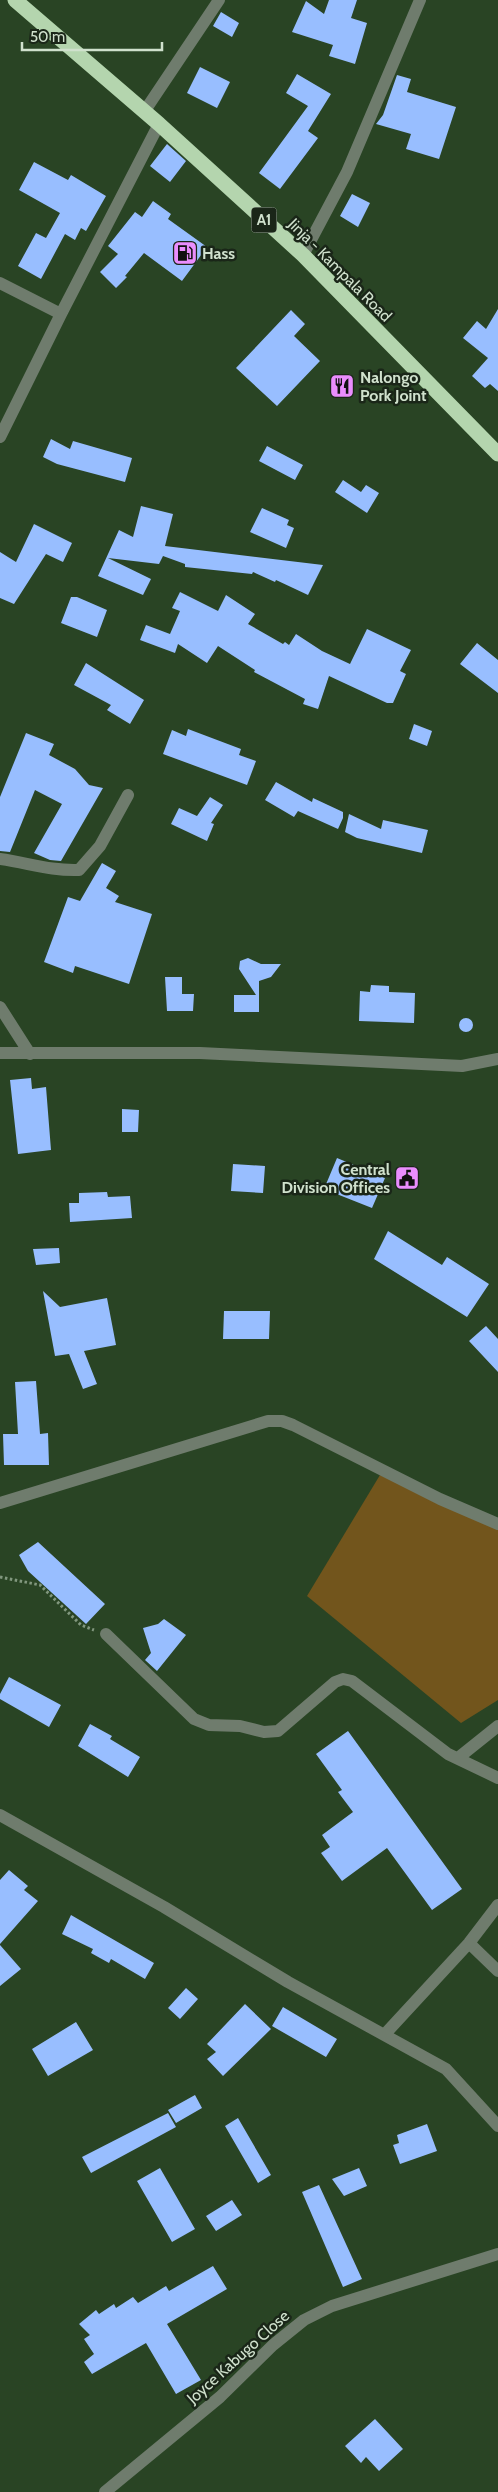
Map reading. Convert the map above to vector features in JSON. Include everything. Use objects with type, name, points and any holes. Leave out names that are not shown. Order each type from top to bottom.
[{"type":"highway","name":"Jinja - Kampala Road","points":[[15,0],[159,124],[303,255],[498,454]]},
{"type":"street","points":[[144,112],[219,0]]},
{"type":"street","points":[[303,255],[347,172],[420,0]]},
{"type":"street","points":[[0,437],[60,314],[159,124]]},
{"type":"street","points":[[0,283],[60,314]]},
{"type":"street","points":[[0,859],[22,862],[56,871],[80,870],[100,846],[128,795]]},
{"type":"street","points":[[0,1006],[30,1054]]},
{"type":"street","points":[[0,1053],[200,1053],[462,1066],[498,1060]]},
{"type":"street","points":[[0,1503],[268,1421],[275,1421],[293,1425],[440,1499],[498,1524]]},
{"type":"street","points":[[106,1634],[194,1719],[209,1725],[240,1726],[264,1732],[278,1730],[335,1682],[344,1679],[352,1681],[448,1754],[498,1778]]},
{"type":"street","points":[[458,1758],[498,1726]]},
{"type":"street","points":[[0,1815],[164,1907],[288,1982],[446,2069],[498,2126]]},
{"type":"street","points":[[384,2034],[469,1943],[498,1905]]},
{"type":"street","points":[[469,1943],[498,1971]]},
{"type":"street","name":"Joyce Kabugo Close","points":[[105,2492],[220,2397],[273,2345],[304,2320],[332,2306],[498,2254]]},
{"type":"path","points":[[0,1577],[40,1585],[81,1625],[106,1634]]},
{"type":"shaded area","points":[[380,1475],[498,1527],[498,1700],[461,1723],[307,1596]]},
{"type":"building","points":[[329,0],[357,0],[351,18],[367,23],[355,64],[329,56],[333,45],[292,32],[306,1],[324,14]]},
{"type":"building","points":[[221,12],[239,23],[232,37],[213,26]]},
{"type":"building","points":[[200,67],[230,82],[217,108],[187,93]]},
{"type":"building","points":[[297,74],[331,94],[308,131],[318,138],[280,189],[259,173],[308,106],[286,93]]},
{"type":"building","points":[[397,75],[411,79],[407,92],[456,107],[439,159],[406,149],[411,134],[376,124],[383,115]]},
{"type":"building","points":[[167,144],[186,161],[170,182],[150,166]]},
{"type":"building","points":[[34,162],[68,180],[71,175],[106,196],[86,231],[81,228],[75,240],[65,234],[41,279],[18,266],[36,233],[46,238],[60,213],[19,190]]},
{"type":"building","points":[[352,194],[370,203],[358,227],[340,216]]},
{"type":"building","points":[[153,201],[171,214],[168,219],[207,247],[182,281],[144,253],[125,276],[127,277],[116,288],[100,272],[118,254],[108,246],[135,212],[142,217]]},
{"type":"building","points":[[498,309],[498,391],[490,384],[485,388],[472,376],[488,358],[463,338],[477,321],[486,329]]},
{"type":"building","points":[[291,310],[305,324],[294,336],[320,361],[277,406],[236,368]]},
{"type":"building","points":[[51,439],[70,449],[73,441],[132,458],[125,482],[57,464],[43,457]]},
{"type":"building","points":[[267,446],[303,465],[295,480],[259,461]]},
{"type":"building","points":[[343,480],[361,492],[366,485],[379,493],[367,513],[335,492]]},
{"type":"building","points":[[141,506],[173,514],[165,546],[323,565],[308,595],[253,572],[252,574],[185,567],[185,564],[163,556],[159,564],[108,558],[151,579],[143,595],[98,576],[119,530],[133,537]]},
{"type":"building","points":[[262,508],[289,520],[287,525],[294,528],[286,548],[250,532]]},
{"type":"building","points":[[34,524],[72,543],[63,562],[46,554],[14,604],[0,598],[0,552],[16,562]]},
{"type":"building","points":[[180,592],[218,611],[226,595],[255,614],[248,624],[283,644],[285,642],[289,645],[296,634],[322,651],[350,664],[367,629],[411,650],[400,671],[406,674],[393,703],[387,703],[329,676],[318,709],[303,704],[305,699],[254,672],[255,670],[218,646],[207,663],[178,644],[175,653],[140,640],[146,625],[170,634],[180,611],[172,608]]},
{"type":"building","points":[[71,597],[77,597],[107,610],[97,637],[61,623]]},
{"type":"building","points":[[477,643],[498,660],[498,693],[460,664]]},
{"type":"building","points":[[86,663],[144,700],[130,724],[107,710],[111,705],[74,685]]},
{"type":"building","points":[[414,724],[432,731],[427,746],[409,739]]},
{"type":"building","points":[[188,729],[241,749],[239,755],[256,761],[247,785],[163,754],[172,730],[186,736]]},
{"type":"building","points":[[26,733],[54,744],[49,755],[75,769],[89,785],[103,788],[61,861],[50,860],[34,853],[62,804],[35,790],[10,852],[0,851],[0,797]]},
{"type":"building","points":[[276,782],[312,802],[313,798],[343,812],[343,818],[338,829],[298,811],[294,817],[265,800]]},
{"type":"building","points":[[210,797],[223,805],[211,823],[214,824],[207,841],[171,824],[179,808],[197,816]]},
{"type":"building","points":[[349,814],[381,829],[383,820],[428,830],[422,853],[357,838],[345,832]]},
{"type":"building","points":[[102,863],[116,871],[106,888],[119,896],[115,902],[152,914],[129,984],[75,966],[73,973],[44,962],[68,897],[80,901]]},
{"type":"building","points":[[248,958],[261,964],[281,964],[271,977],[259,981],[259,1012],[234,1012],[234,995],[256,995],[239,969],[240,961]]},
{"type":"building","points":[[165,977],[182,977],[182,994],[194,994],[193,1011],[167,1011]]},
{"type":"building","points":[[371,985],[389,986],[389,992],[415,993],[414,1023],[359,1021],[360,991],[370,992]]},
{"type":"building","points":[[463,1018],[469,1018],[473,1025],[469,1032],[463,1032],[459,1028],[459,1022]]},
{"type":"building","points":[[31,1078],[32,1089],[46,1087],[51,1150],[18,1154],[10,1080]]},
{"type":"building","points":[[122,1109],[139,1110],[138,1132],[122,1132]]},
{"type":"building","points":[[337,1158],[385,1178],[372,1208],[324,1189]]},
{"type":"building","points":[[233,1164],[265,1166],[263,1193],[231,1191]]},
{"type":"building","points":[[107,1192],[108,1197],[130,1196],[132,1218],[70,1222],[69,1203],[79,1203],[79,1193]]},
{"type":"building","points":[[388,1231],[442,1265],[447,1257],[489,1284],[467,1317],[374,1259]]},
{"type":"building","points":[[59,1248],[60,1263],[36,1265],[33,1249]]},
{"type":"building","points":[[43,1291],[60,1307],[107,1298],[116,1345],[84,1351],[97,1384],[83,1389],[69,1354],[55,1356]]},
{"type":"building","points":[[224,1311],[270,1311],[269,1339],[223,1339]]},
{"type":"building","points":[[486,1326],[498,1339],[498,1372],[469,1341]]},
{"type":"building","points":[[36,1381],[40,1434],[48,1433],[49,1465],[4,1465],[3,1434],[18,1434],[15,1382]]},
{"type":"building","points":[[38,1542],[105,1604],[86,1624],[28,1571],[19,1555]]},
{"type":"building","points":[[164,1619],[186,1635],[157,1671],[145,1660],[151,1653],[143,1628],[158,1624]]},
{"type":"building","points":[[9,1677],[61,1705],[49,1727],[0,1699],[0,1694]]},
{"type":"building","points":[[90,1724],[112,1736],[110,1739],[140,1757],[128,1777],[78,1746]]},
{"type":"building","points":[[348,1731],[462,1889],[432,1910],[387,1848],[342,1881],[321,1853],[330,1847],[322,1835],[353,1812],[338,1792],[342,1790],[316,1754]]},
{"type":"building","points":[[9,1870],[28,1886],[24,1890],[38,1901],[0,1944],[0,1880]]},
{"type":"building","points":[[71,1915],[154,1963],[145,1979],[111,1959],[109,1963],[91,1953],[93,1949],[62,1934]]},
{"type":"building","points":[[0,1945],[21,1969],[0,1986]]},
{"type":"building","points":[[186,1988],[198,1999],[180,2019],[168,2008]]},
{"type":"building","points":[[245,2004],[271,2029],[223,2076],[207,2059],[216,2052],[207,2044]]},
{"type":"building","points":[[283,2007],[337,2039],[326,2057],[272,2026]]},
{"type":"building","points":[[76,2022],[93,2050],[48,2076],[32,2049]]},
{"type":"building","points":[[195,2095],[202,2108],[176,2123],[168,2110]]},
{"type":"building","points":[[168,2113],[176,2127],[91,2173],[82,2157]]},
{"type":"building","points":[[238,2118],[271,2175],[258,2183],[225,2126]]},
{"type":"building","points":[[427,2124],[437,2151],[400,2164],[393,2145],[399,2143],[397,2135]]},
{"type":"building","points":[[160,2168],[195,2229],[172,2242],[137,2181]]},
{"type":"building","points":[[359,2168],[367,2186],[344,2196],[332,2179]]},
{"type":"building","points":[[319,2185],[362,2279],[343,2287],[302,2192]]},
{"type":"building","points":[[232,2200],[242,2215],[216,2231],[206,2216]]},
{"type":"building","points":[[213,2266],[227,2289],[167,2324],[201,2380],[176,2394],[146,2343],[92,2374],[84,2362],[94,2354],[84,2339],[90,2335],[79,2324],[96,2310],[99,2314],[114,2304],[116,2308],[133,2297],[138,2303],[166,2286],[169,2291]]},
{"type":"building","points":[[375,2419],[403,2449],[379,2471],[366,2457],[361,2463],[345,2446]]},
{"type":"place","name":"Hass","points":[[185,253]]},
{"type":"place","name":"Nalongo Pork Joint","points":[[342,386]]},
{"type":"place","name":"Central Division Offices","points":[[407,1178]]}]
